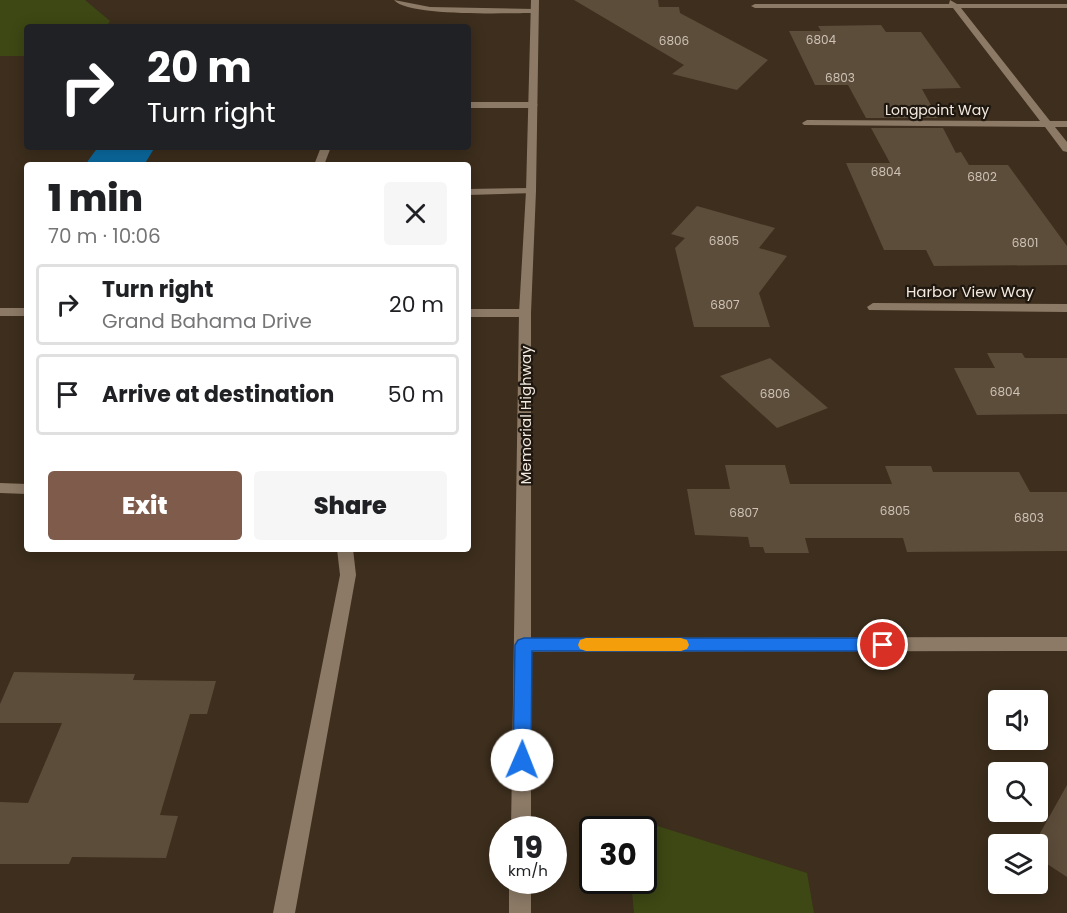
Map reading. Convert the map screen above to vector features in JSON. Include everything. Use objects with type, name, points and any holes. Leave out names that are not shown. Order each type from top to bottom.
[{"type":"street","points":[[398,0],[401,3],[430,9],[535,5]]},
{"type":"street","points":[[755,6],[953,3],[1067,6]]},
{"type":"street","points":[[953,3],[1067,148]]},
{"type":"street","name":"Memorial Highway","points":[[521,816],[525,314],[531,191],[535,5]]},
{"type":"street","points":[[471,105],[533,105]]},
{"type":"street","name":"Longpoint Way","points":[[807,123],[1067,124]]},
{"type":"street","points":[[471,192],[531,191]]},
{"type":"street","name":"Harbor View Way","points":[[873,307],[1067,308]]},
{"type":"street","points":[[0,312],[24,312]]},
{"type":"street","points":[[471,313],[525,314]]},
{"type":"street","points":[[0,488],[24,489]]},
{"type":"street","points":[[284,913],[348,575],[345,552]]},
{"type":"street","points":[[524,645],[1067,644]]},
{"type":"street","points":[[520,894],[520,913]]},
{"type":"green space","points":[[0,0],[85,0],[110,21],[108,24],[24,24],[24,56],[0,56]]},
{"type":"green space","points":[[657,826],[807,873],[814,913],[634,913],[632,894],[657,894]]},
{"type":"water","points":[[96,150],[153,150],[146,162],[87,162]]},
{"type":"building","points":[[574,0],[658,0],[659,7],[679,7],[680,13],[768,60],[737,90],[672,74],[684,65]]},
{"type":"building","points":[[881,25],[886,32],[921,32],[961,88],[922,89],[938,118],[866,118],[848,85],[815,85],[789,31],[821,31],[818,26]]},
{"type":"building","points":[[871,128],[943,128],[956,153],[961,152],[969,165],[1008,165],[1067,246],[1067,265],[934,266],[926,250],[884,250],[846,163],[890,163]]},
{"type":"building","points":[[697,206],[775,228],[759,248],[787,256],[759,293],[770,327],[694,327],[675,248],[685,238],[671,234]]},
{"type":"building","points":[[987,353],[1022,353],[1025,358],[1067,358],[1067,414],[977,415],[954,368],[995,368]]},
{"type":"building","points":[[770,358],[828,408],[777,428],[720,376]]},
{"type":"building","points":[[725,465],[785,465],[790,484],[892,484],[885,466],[931,466],[933,472],[1019,472],[1030,492],[1067,492],[1067,551],[907,552],[903,538],[805,538],[809,553],[765,553],[763,547],[750,547],[748,537],[695,535],[687,489],[730,489]]},
{"type":"building","points":[[14,672],[135,674],[133,680],[216,681],[207,714],[190,714],[160,815],[178,816],[166,858],[72,857],[69,864],[0,864],[0,802],[28,803],[62,723],[0,723],[0,704]]},
{"type":"building","points":[[1067,785],[1067,877],[1048,865],[1048,834],[1040,834]]},
{"type":"slow traffic","points":[[586,645],[681,645]]},
{"type":"route","points":[[522,760],[524,645],[883,645]]}]
